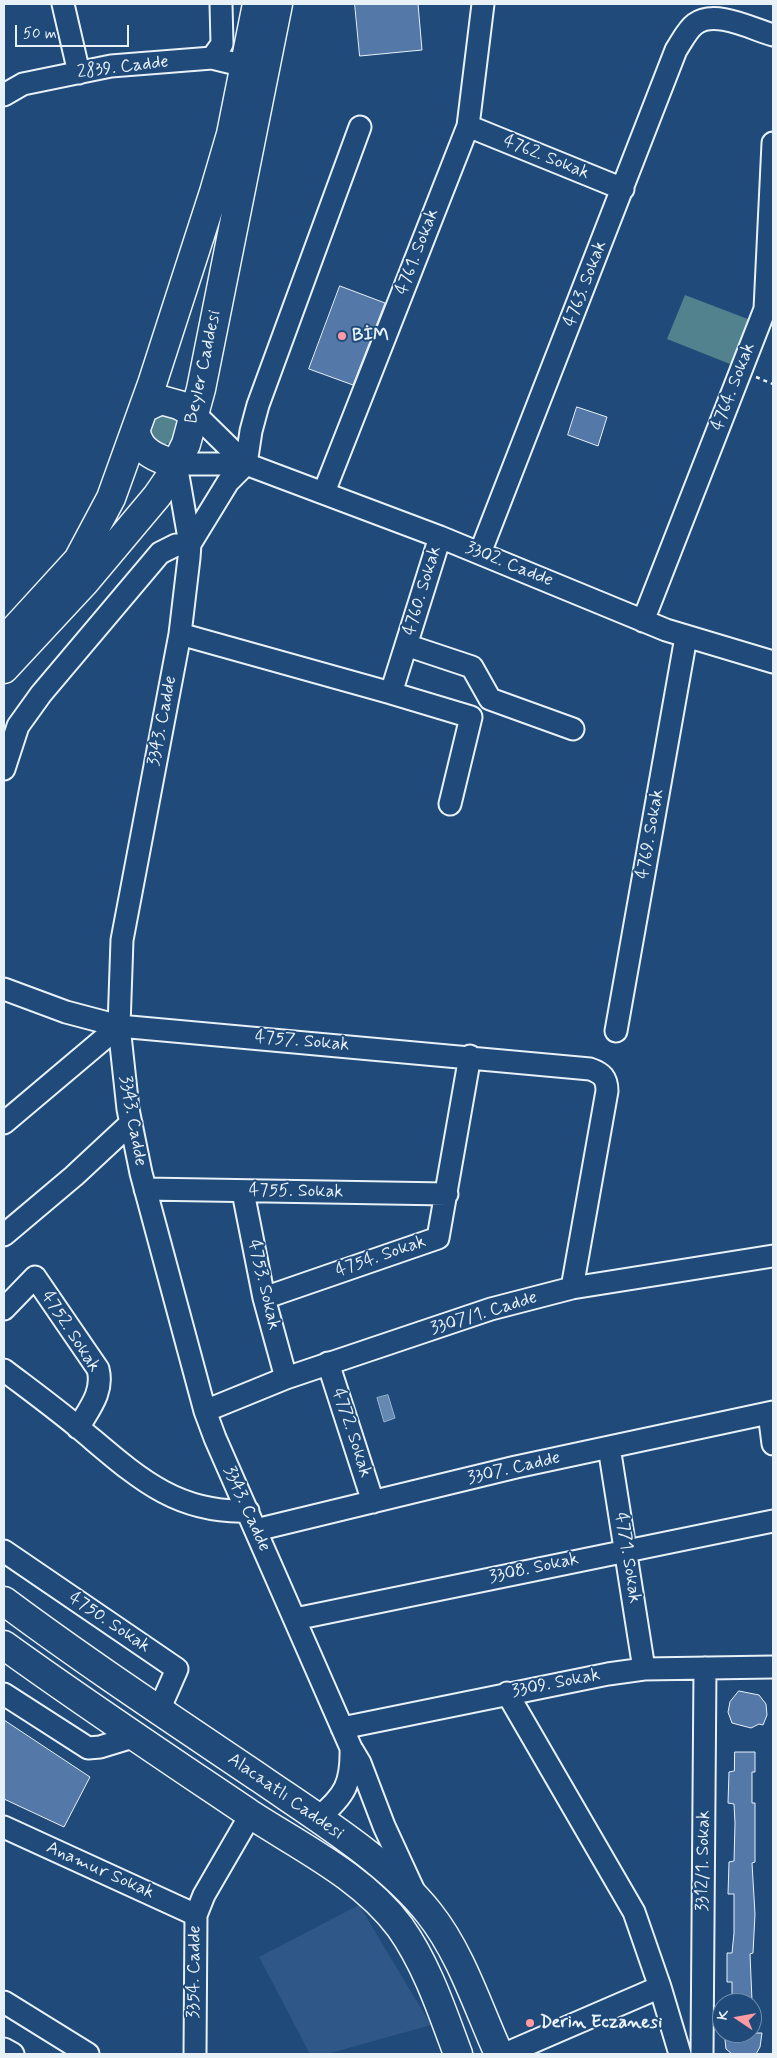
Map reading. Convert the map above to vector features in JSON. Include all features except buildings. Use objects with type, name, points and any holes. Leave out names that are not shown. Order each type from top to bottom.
[{"type":"main road","points":[[4,641],[78,560],[107,507],[140,420],[214,192],[231,134],[257,4]]},
{"type":"main road","name":"Beyler Caddesi","points":[[4,669],[108,556],[157,496],[176,464],[196,414],[278,4]]},
{"type":"main road","points":[[176,464],[144,449],[140,444],[140,420],[161,400],[179,405],[196,414]]},
{"type":"main road","name":"Alacaatlı Caddesi","points":[[4,1601],[159,1710],[318,1818],[372,1860],[418,1901],[430,1914],[455,1956],[499,2054]]},
{"type":"main road","name":"Alacaatlı Caddesi","points":[[4,1645],[136,1736],[339,1871],[390,1915],[408,1939],[421,1963],[458,2054]]},
{"type":"street","points":[[63,4],[79,73]]},
{"type":"street","points":[[212,58],[222,44],[221,4]]},
{"type":"street","name":"4761. Sokak","points":[[324,492],[468,126],[483,4]]},
{"type":"street","name":"4763. Sokak","points":[[480,553],[676,50],[693,25],[701,20],[712,18],[726,20],[773,36]]},
{"type":"street","name":"2839. Cadde","points":[[4,95],[23,84],[111,66],[212,58],[245,66]]},
{"type":"street","name":"4762. Sokak","points":[[468,126],[623,190]]},
{"type":"street","points":[[4,769],[18,726],[41,694],[160,553],[176,544],[190,544],[228,482],[246,464],[256,412],[360,127]]},
{"type":"street","name":"4764. Sokak","points":[[643,620],[765,308],[773,143]]},
{"type":"street","name":"3302. Cadde","points":[[196,414],[246,464]]},
{"type":"street","name":"3302. Cadde","points":[[176,464],[246,464],[440,537],[686,637],[773,662]]},
{"type":"street","name":"3343. Cadde","points":[[176,464],[190,544],[180,634],[126,915],[120,966],[118,1026],[131,1123],[144,1189],[205,1411],[342,1728],[360,1763],[384,1826],[418,1901]]},
{"type":"street","name":"4760. Sokak","points":[[391,693],[440,537]]},
{"type":"street","points":[[180,634],[470,717],[450,804]]},
{"type":"street","name":"4769. Sokak","points":[[616,1030],[686,637]]},
{"type":"street","points":[[406,645],[472,667],[490,699],[572,729]]},
{"type":"street","name":"4757. Sokak","points":[[4,989],[66,1012],[118,1026],[470,1056],[590,1069],[599,1072],[604,1076],[607,1091],[572,1288]]},
{"type":"street","points":[[4,1123],[118,1026]]},
{"type":"street","name":"4754. Sokak","points":[[264,1298],[438,1238],[470,1056]]},
{"type":"street","points":[[4,1235],[131,1123]]},
{"type":"street","name":"4755. Sokak","points":[[144,1189],[447,1194]]},
{"type":"street","name":"4753. Sokak","points":[[242,1192],[264,1298],[286,1378]]},
{"type":"street","name":"3307/1. Cadde","points":[[205,1411],[328,1363],[491,1309],[572,1288],[773,1256]]},
{"type":"street","name":"4752. Sokak","points":[[4,1309],[34,1277],[98,1369],[100,1386],[97,1396],[78,1428]]},
{"type":"street","name":"4772. Sokak","points":[[328,1363],[374,1502]]},
{"type":"street","name":"3307. Cadde","points":[[4,1370],[123,1466],[154,1486],[189,1504],[252,1521],[374,1502],[771,1413]]},
{"type":"street","points":[[771,1413],[773,1444]]},
{"type":"street","name":"4771. Sokak","points":[[609,1448],[644,1669]]},
{"type":"street","name":"3308. Sokak","points":[[295,1619],[773,1521]]},
{"type":"street","name":"4750. Sokak","points":[[4,1551],[177,1669],[159,1710]]},
{"type":"street","name":"3309. Sokak","points":[[342,1728],[507,1693],[644,1669],[773,1667]]},
{"type":"street","name":"3312/1. Sokak","points":[[702,2054],[705,1668]]},
{"type":"street","points":[[507,1693],[634,1912],[681,2053]]},
{"type":"street","points":[[4,1694],[88,1748],[100,1747],[136,1736]]},
{"type":"street","name":"3343. Cadde","points":[[318,1818],[338,1801],[345,1789],[351,1767],[351,1748]]},
{"type":"street","name":"3354. Cadde","points":[[195,2054],[196,1915],[204,1895],[252,1814]]},
{"type":"street","name":"Anamur Sokak","points":[[4,1827],[196,1915]]},
{"type":"street","points":[[504,2054],[660,1987]]},
{"type":"street","points":[[4,2002],[88,2054]]},
{"type":"street","points":[[4,2049],[13,2054]]},
{"type":"shaded area","points":[[388,1395],[395,1418],[384,1422],[377,1398]]},
{"type":"shaded area","points":[[359,1905],[431,2025],[327,2054],[310,2054],[259,1957]]},
{"type":"green space","points":[[685,295],[753,321],[735,366],[667,339]]},
{"type":"green space","points":[[160,412],[175,417],[179,427],[173,442],[162,445],[152,441],[147,421]]},
{"type":"place","name":"BİM","points":[[342,336]]},
{"type":"place","name":"Derin Eczanesi","points":[[530,2023]]}]
